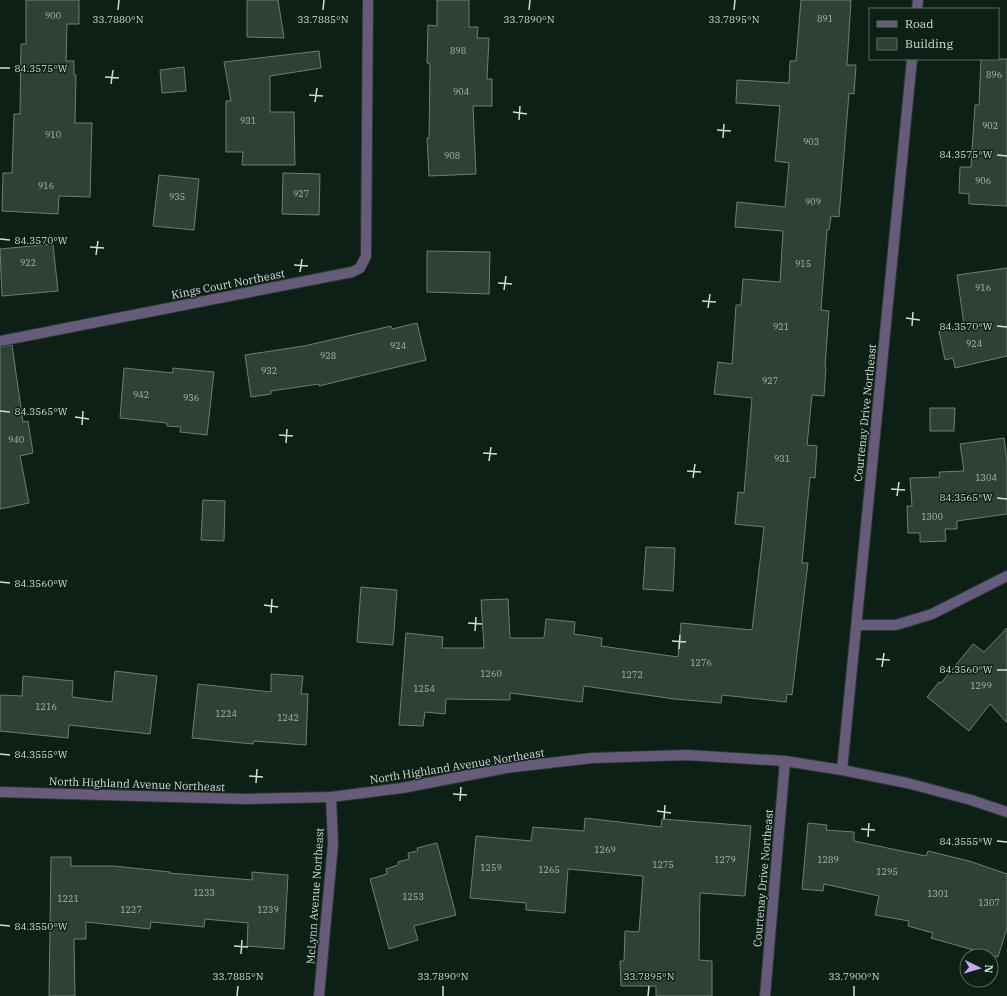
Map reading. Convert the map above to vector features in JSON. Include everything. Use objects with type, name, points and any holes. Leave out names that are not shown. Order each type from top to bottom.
[{"type":"street","name":"Kings Court Northeast","points":[[0,341],[352,272],[360,268],[366,256],[368,0]]},
{"type":"street","name":"Courtenay Drive Northeast","points":[[842,770],[912,60]]},
{"type":"street","points":[[856,625],[896,625],[932,614],[1007,576]]},
{"type":"street","name":"North Highland Avenue Northeast","points":[[0,792],[245,799],[331,797],[402,788],[506,768],[592,758],[687,755],[784,762],[842,770],[907,783],[971,800],[1007,812]]},
{"type":"street","name":"Courtenay Drive Northeast","points":[[765,996],[784,762]]},
{"type":"street","name":"McLynn Avenue Northeast","points":[[319,996],[333,844],[331,797]]},
{"type":"building","points":[[26,0],[79,0],[79,24],[67,24],[66,61],[74,61],[74,75],[76,75],[75,123],[92,123],[90,197],[59,196],[58,214],[2,211],[3,173],[12,173],[14,114],[20,114],[21,44],[26,44]]},
{"type":"building","points":[[247,0],[278,0],[284,38],[247,37]]},
{"type":"building","points":[[437,0],[469,0],[469,27],[478,27],[477,38],[489,38],[487,79],[492,79],[492,106],[473,106],[476,174],[429,176],[427,138],[429,138],[430,64],[427,63],[428,25],[437,26]]},
{"type":"building","points":[[801,0],[851,0],[847,65],[856,65],[854,94],[849,93],[839,217],[831,216],[829,230],[827,230],[821,310],[829,311],[824,396],[812,395],[807,445],[817,446],[815,478],[810,477],[802,563],[808,563],[792,695],[787,694],[786,702],[722,695],[721,703],[674,699],[584,686],[582,702],[510,693],[510,700],[446,699],[445,714],[425,712],[423,726],[399,725],[406,633],[443,637],[442,648],[484,648],[481,600],[508,599],[510,638],[544,638],[546,619],[575,622],[574,634],[602,638],[601,646],[678,657],[681,623],[752,630],[764,527],[735,524],[738,492],[744,493],[752,398],[714,394],[718,362],[732,364],[736,305],[741,305],[743,279],[780,282],[783,231],[735,227],[737,202],[785,207],[789,163],[775,161],[780,106],[736,103],[737,80],[789,83],[790,61],[796,61]]},
{"type":"building","points":[[319,51],[321,68],[270,76],[270,112],[294,112],[295,165],[242,165],[243,152],[226,152],[226,101],[231,101],[224,62]]},
{"type":"building","points":[[1007,59],[1007,206],[969,204],[969,194],[959,193],[960,167],[971,167],[975,105],[979,105],[981,60]]},
{"type":"building","points":[[184,67],[186,91],[162,93],[160,70]]},
{"type":"building","points":[[283,173],[320,174],[319,215],[282,214]]},
{"type":"building","points":[[159,175],[199,179],[194,230],[153,226]]},
{"type":"building","points":[[53,244],[58,291],[2,296],[0,249]]},
{"type":"building","points":[[427,251],[490,252],[489,294],[427,292]]},
{"type":"building","points":[[1007,268],[1007,356],[955,368],[953,358],[945,360],[939,331],[964,325],[957,275]]},
{"type":"building","points":[[417,323],[426,360],[319,386],[319,384],[271,391],[271,394],[251,397],[245,355],[304,346],[391,326],[392,329]]},
{"type":"building","points":[[12,345],[23,422],[28,421],[33,453],[20,456],[29,503],[0,509],[0,347]]},
{"type":"building","points":[[124,368],[173,373],[173,368],[214,372],[207,435],[180,432],[181,427],[167,426],[167,423],[120,418]]},
{"type":"building","points":[[930,408],[955,408],[954,431],[930,431]]},
{"type":"building","points":[[1004,438],[1007,461],[1007,514],[957,521],[957,529],[945,529],[946,541],[920,542],[920,533],[908,533],[907,506],[912,506],[910,478],[940,477],[939,472],[964,471],[960,444]]},
{"type":"building","points":[[203,500],[225,501],[224,541],[201,540]]},
{"type":"building","points":[[646,547],[675,548],[673,591],[643,589]]},
{"type":"building","points":[[361,587],[397,590],[393,645],[357,642]]},
{"type":"building","points":[[1007,628],[1007,723],[990,704],[969,731],[927,697],[939,682],[941,683],[973,644],[984,652]]},
{"type":"building","points":[[115,671],[157,676],[150,734],[69,725],[68,738],[0,731],[0,695],[22,696],[23,676],[73,681],[72,697],[112,702]]},
{"type":"building","points":[[271,674],[303,676],[301,694],[308,694],[306,745],[254,741],[253,744],[192,738],[198,684],[271,692]]},
{"type":"building","points":[[585,818],[661,827],[662,819],[751,826],[745,896],[700,893],[699,960],[712,961],[712,996],[656,996],[656,986],[621,986],[620,961],[624,961],[625,931],[639,932],[643,876],[568,869],[565,913],[526,910],[526,903],[470,898],[476,836],[531,841],[533,827],[584,831]]},
{"type":"building","points":[[808,823],[827,825],[826,830],[854,832],[854,841],[926,856],[928,851],[969,861],[1007,874],[1007,928],[999,954],[999,948],[966,948],[931,938],[933,933],[908,926],[909,921],[875,915],[879,896],[824,884],[823,891],[802,889]]},
{"type":"building","points":[[437,843],[456,915],[414,926],[418,940],[389,949],[370,879],[387,874],[386,869],[398,865],[398,862],[409,859],[408,853],[418,851],[417,848]]},
{"type":"building","points":[[51,857],[71,857],[71,866],[114,866],[170,872],[169,873],[252,880],[252,872],[288,875],[284,949],[247,946],[248,923],[205,919],[204,927],[151,922],[150,929],[86,922],[86,939],[74,939],[75,996],[49,996]]}]
